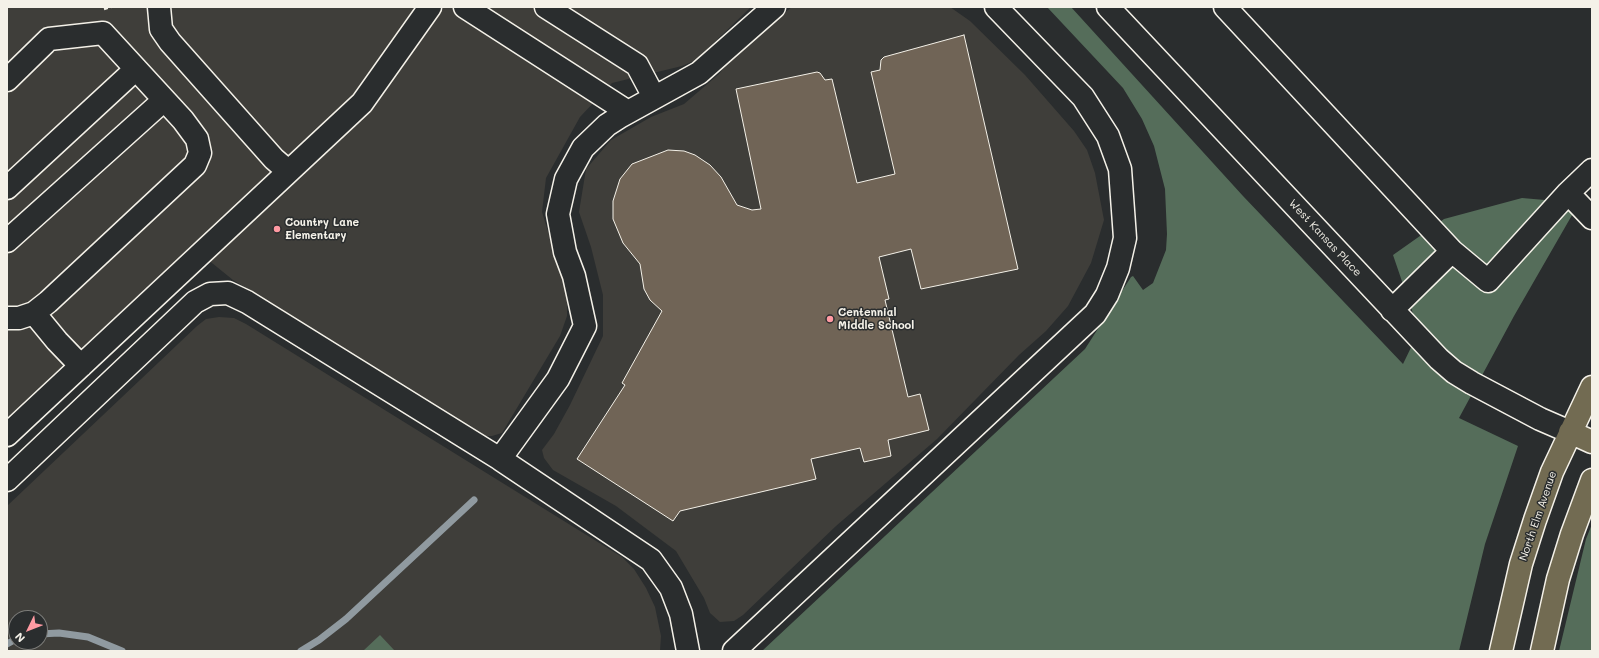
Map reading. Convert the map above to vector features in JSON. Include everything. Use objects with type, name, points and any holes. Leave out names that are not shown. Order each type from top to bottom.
[{"type":"main road","name":"North Elm Avenue","points":[[1501,651],[1521,564],[1552,472],[1592,387]]},
{"type":"main road","points":[[1570,432],[1592,442]]},
{"type":"main road","points":[[1542,651],[1558,579],[1572,534],[1592,480]]},
{"type":"street","points":[[159,7],[161,29],[170,42],[274,159],[288,171]]},
{"type":"street","points":[[7,435],[362,103],[430,7]]},
{"type":"street","points":[[465,7],[628,112]]},
{"type":"street","points":[[546,7],[636,65],[654,97]]},
{"type":"street","points":[[500,459],[558,379],[585,326],[574,276],[565,252],[558,214],[566,180],[583,148],[607,125],[654,97],[699,73],[774,7]]},
{"type":"street","points":[[734,651],[1094,314],[1107,295],[1118,268],[1125,238],[1120,169],[1108,136],[1083,97],[996,7]]},
{"type":"street","name":"West Kansas Place","points":[[1108,7],[1439,359],[1454,372],[1540,419],[1570,432]]},
{"type":"street","points":[[1225,7],[1452,251],[1488,281],[1568,193],[1592,170]]},
{"type":"street","points":[[7,80],[49,40],[103,32],[197,139],[200,153],[195,165],[48,302],[34,313],[19,318],[7,318]]},
{"type":"street","points":[[7,188],[136,69]]},
{"type":"street","points":[[7,240],[164,100]]},
{"type":"street","points":[[1568,193],[1592,218]]},
{"type":"street","points":[[1392,310],[1452,251]]},
{"type":"street","points":[[7,480],[195,302],[210,294],[228,293],[247,302],[500,459],[651,560],[671,588],[681,614],[688,651]]},
{"type":"street","points":[[34,313],[80,366]]},
{"type":"shaded area","name":"Country Lane Elementary","points":[[7,7],[751,7],[696,60],[682,66],[612,83],[580,117],[546,178],[542,212],[564,283],[567,300],[567,316],[560,336],[502,433],[492,436],[485,436],[233,280],[191,246],[7,419]]},
{"type":"shaded area","name":"Centennial Middle School","points":[[792,7],[950,7],[970,21],[1025,75],[1074,131],[1087,150],[1095,173],[1104,220],[1091,263],[1068,306],[1046,331],[1019,355],[937,439],[836,526],[743,615],[734,621],[720,622],[710,613],[704,598],[676,551],[616,506],[553,470],[544,458],[542,450],[554,434],[570,405],[603,336],[603,295],[591,247],[579,212],[586,169],[611,140],[651,117],[684,104],[719,74],[741,46]]},
{"type":"shaded area","points":[[219,317],[234,318],[246,324],[622,557],[634,569],[646,588],[655,607],[661,636],[660,651],[7,651],[7,506],[206,319]]},
{"type":"green space","points":[[1047,7],[1071,7],[1243,196],[1403,364],[1419,331],[1393,255],[1444,219],[1522,198],[1579,203],[1514,316],[1459,418],[1518,446],[1485,544],[1459,651],[762,651],[1085,349],[1131,277],[1133,276],[1143,290],[1153,283],[1166,250],[1167,234],[1165,189],[1154,146],[1142,119],[1123,88]]},
{"type":"green space","points":[[1592,524],[1592,651],[1559,651],[1586,539]]},
{"type":"green space","points":[[380,635],[395,651],[363,651]]},
{"type":"building","points":[[964,35],[1018,269],[921,289],[911,249],[879,257],[889,299],[885,300],[908,397],[920,394],[929,430],[888,440],[891,456],[864,462],[860,448],[811,459],[816,479],[680,511],[673,521],[577,459],[625,385],[622,383],[662,311],[650,300],[644,289],[640,264],[623,243],[613,219],[613,201],[620,179],[632,164],[668,150],[684,151],[695,155],[710,165],[721,177],[737,205],[752,210],[761,209],[736,89],[817,72],[820,73],[825,80],[832,79],[857,183],[895,174],[871,72],[880,70],[881,60],[884,57]]},
{"type":"waterway","points":[[301,651],[319,640],[346,619],[474,500]]},
{"type":"waterway","points":[[48,634],[59,633],[88,637],[122,651]]},
{"type":"place","name":"Country Lane Elementary","points":[[277,229]]},
{"type":"place","name":"Centennial Middle School","points":[[830,319]]}]
